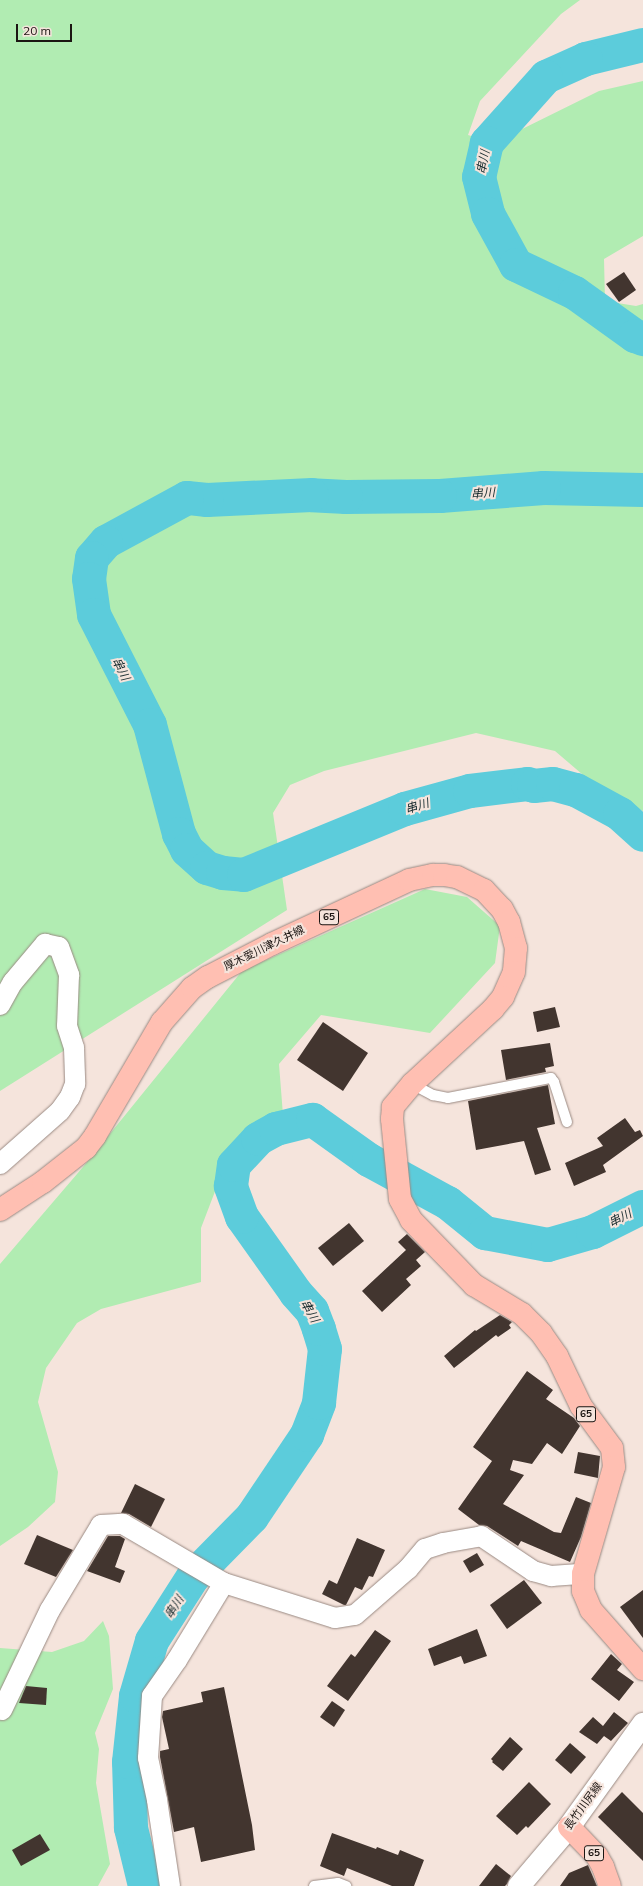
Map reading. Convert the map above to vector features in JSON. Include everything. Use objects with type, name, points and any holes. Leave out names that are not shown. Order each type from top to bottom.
[{"type":"main road","name":"厚木愛川津久井線","points":[[0,1210],[44,1182],[86,1148],[116,1102],[153,1036],[192,988],[225,966],[394,886],[420,877],[444,875],[472,883],[484,890],[502,909],[515,938],[516,957],[514,972],[503,997],[464,1037],[412,1084],[394,1107],[392,1119],[400,1199],[411,1220],[474,1285],[522,1314],[541,1333],[557,1356],[580,1406],[612,1448],[614,1459],[613,1474],[583,1574]]},
{"type":"main road","name":"65","points":[[583,1574],[583,1591],[588,1606],[643,1670]]},
{"type":"main road","name":"長竹川尻線","points":[[519,1886],[569,1828],[643,1724]]},
{"type":"main road","name":"65","points":[[569,1828],[597,1856],[605,1871],[610,1886]]},
{"type":"street","points":[[0,1005],[13,982],[45,944],[59,947],[69,975],[66,1026],[74,1048],[75,1084],[70,1097],[60,1111],[0,1164]]},
{"type":"street","points":[[2,1710],[50,1610],[101,1525],[123,1524],[173,1555],[224,1583],[335,1618],[355,1615],[408,1569],[425,1549],[443,1542],[481,1536],[533,1571],[551,1576],[583,1574]]},
{"type":"street","points":[[170,1886],[157,1800],[148,1758],[152,1696],[177,1660],[224,1583]]},
{"type":"lane","points":[[412,1084],[433,1096],[448,1098],[551,1078],[554,1082],[567,1122]]},
{"type":"lane","points":[[314,1886],[338,1882],[346,1886]]},
{"type":"green space","points":[[0,0],[580,0],[561,14],[480,101],[468,135],[494,143],[599,91],[643,81],[643,236],[604,259],[605,301],[636,306],[643,304],[643,811],[603,792],[555,751],[476,733],[324,771],[290,785],[273,813],[287,910],[0,1091]]},
{"type":"green space","points":[[425,889],[467,897],[500,926],[495,963],[430,1033],[321,1015],[279,1064],[284,1128],[219,1181],[201,1228],[201,1282],[101,1309],[77,1323],[46,1368],[38,1402],[58,1472],[55,1502],[28,1527],[0,1546],[0,1264],[83,1167],[242,971]]},
{"type":"green space","points":[[103,1621],[109,1636],[113,1689],[95,1733],[99,1749],[96,1783],[110,1864],[98,1886],[0,1886],[0,1648],[52,1652],[84,1641]]},
{"type":"building","points":[[624,272],[636,290],[619,302],[606,284]]},
{"type":"building","points":[[555,1007],[560,1027],[537,1032],[533,1012]]},
{"type":"building","points":[[323,1022],[368,1053],[343,1091],[297,1060]]},
{"type":"building","points":[[550,1043],[554,1066],[545,1068],[546,1072],[506,1080],[501,1050]]},
{"type":"building","points":[[548,1085],[555,1124],[537,1128],[551,1170],[535,1175],[524,1141],[476,1150],[468,1101]]},
{"type":"building","points":[[625,1118],[635,1132],[640,1130],[643,1136],[603,1165],[606,1172],[574,1186],[565,1163],[603,1146],[597,1138]]},
{"type":"building","points":[[349,1223],[364,1241],[333,1266],[318,1248]]},
{"type":"building","points":[[407,1234],[425,1252],[416,1260],[421,1266],[406,1279],[411,1285],[382,1312],[362,1291],[406,1250],[398,1242]]},
{"type":"building","points":[[500,1315],[512,1322],[509,1325],[511,1328],[498,1337],[496,1335],[454,1368],[444,1356],[475,1330],[476,1331]]},
{"type":"building","points":[[527,1371],[553,1390],[546,1399],[574,1418],[580,1426],[562,1454],[547,1443],[532,1464],[513,1460],[510,1470],[524,1475],[503,1504],[554,1532],[561,1533],[576,1497],[591,1503],[581,1537],[570,1562],[521,1541],[518,1546],[487,1526],[479,1525],[458,1509],[492,1461],[473,1447]]},
{"type":"building","points":[[578,1452],[600,1456],[598,1478],[574,1473]]},
{"type":"building","points":[[135,1484],[165,1499],[151,1527],[129,1514],[121,1513]]},
{"type":"building","points":[[37,1535],[73,1550],[56,1577],[24,1564]]},
{"type":"building","points":[[108,1536],[120,1536],[125,1539],[115,1567],[125,1571],[120,1583],[87,1571]]},
{"type":"building","points":[[357,1538],[385,1550],[373,1577],[369,1576],[362,1590],[355,1587],[346,1605],[344,1605],[322,1594],[329,1580],[337,1584]]},
{"type":"building","points":[[477,1553],[484,1565],[470,1573],[463,1561]]},
{"type":"building","points":[[524,1580],[542,1603],[507,1629],[490,1605]]},
{"type":"building","points":[[643,1590],[643,1638],[620,1607]]},
{"type":"building","points":[[477,1629],[487,1656],[464,1664],[461,1656],[434,1666],[428,1649]]},
{"type":"building","points":[[375,1630],[391,1641],[348,1701],[327,1686],[351,1654],[355,1657]]},
{"type":"building","points":[[611,1654],[622,1664],[617,1670],[634,1682],[619,1701],[591,1679]]},
{"type":"building","points":[[26,1686],[47,1688],[46,1705],[19,1703]]},
{"type":"building","points":[[224,1687],[252,1825],[255,1850],[201,1862],[194,1827],[174,1832],[160,1757],[160,1751],[169,1749],[162,1717],[163,1711],[203,1702],[201,1692]]},
{"type":"building","points":[[332,1701],[345,1710],[334,1727],[320,1717]]},
{"type":"building","points":[[614,1712],[628,1723],[611,1741],[604,1736],[597,1744],[579,1732],[593,1717],[603,1726]]},
{"type":"building","points":[[510,1737],[523,1749],[503,1771],[492,1762],[493,1761],[491,1759]]},
{"type":"building","points":[[570,1743],[586,1757],[571,1774],[555,1760]]},
{"type":"building","points":[[529,1782],[551,1804],[528,1828],[526,1826],[517,1835],[496,1816]]},
{"type":"building","points":[[622,1792],[643,1813],[643,1861],[598,1817]]},
{"type":"building","points":[[332,1833],[376,1849],[377,1847],[398,1855],[400,1850],[424,1860],[414,1886],[392,1886],[347,1868],[344,1876],[320,1866]]},
{"type":"building","points":[[40,1834],[50,1850],[21,1866],[12,1850]]},
{"type":"building","points":[[496,1864],[511,1876],[507,1884],[505,1886],[479,1886]]},
{"type":"building","points":[[588,1865],[597,1886],[560,1886],[569,1873]]},
{"type":"waterway","name":"串川","points":[[643,45],[586,59],[546,77],[487,143],[479,177],[488,214],[516,265],[575,293],[635,336],[643,339]]},
{"type":"waterway","name":"串川","points":[[643,490],[544,488],[440,496],[346,497],[312,495],[207,500],[187,498],[106,542],[92,558],[89,579],[94,615],[150,725],[179,834],[187,850],[207,868],[223,873],[244,875],[405,809],[470,791],[528,784],[534,786],[553,784],[576,790],[620,814],[643,835]]},
{"type":"waterway","name":"串川","points":[[145,1886],[131,1828],[129,1762],[136,1696],[152,1641],[193,1577],[252,1517],[307,1435],[319,1403],[325,1349],[319,1329],[312,1311],[296,1293],[242,1217],[231,1186],[234,1165],[258,1139],[276,1129],[313,1120],[369,1160],[448,1203],[485,1233],[548,1245],[593,1232],[643,1207]]}]
